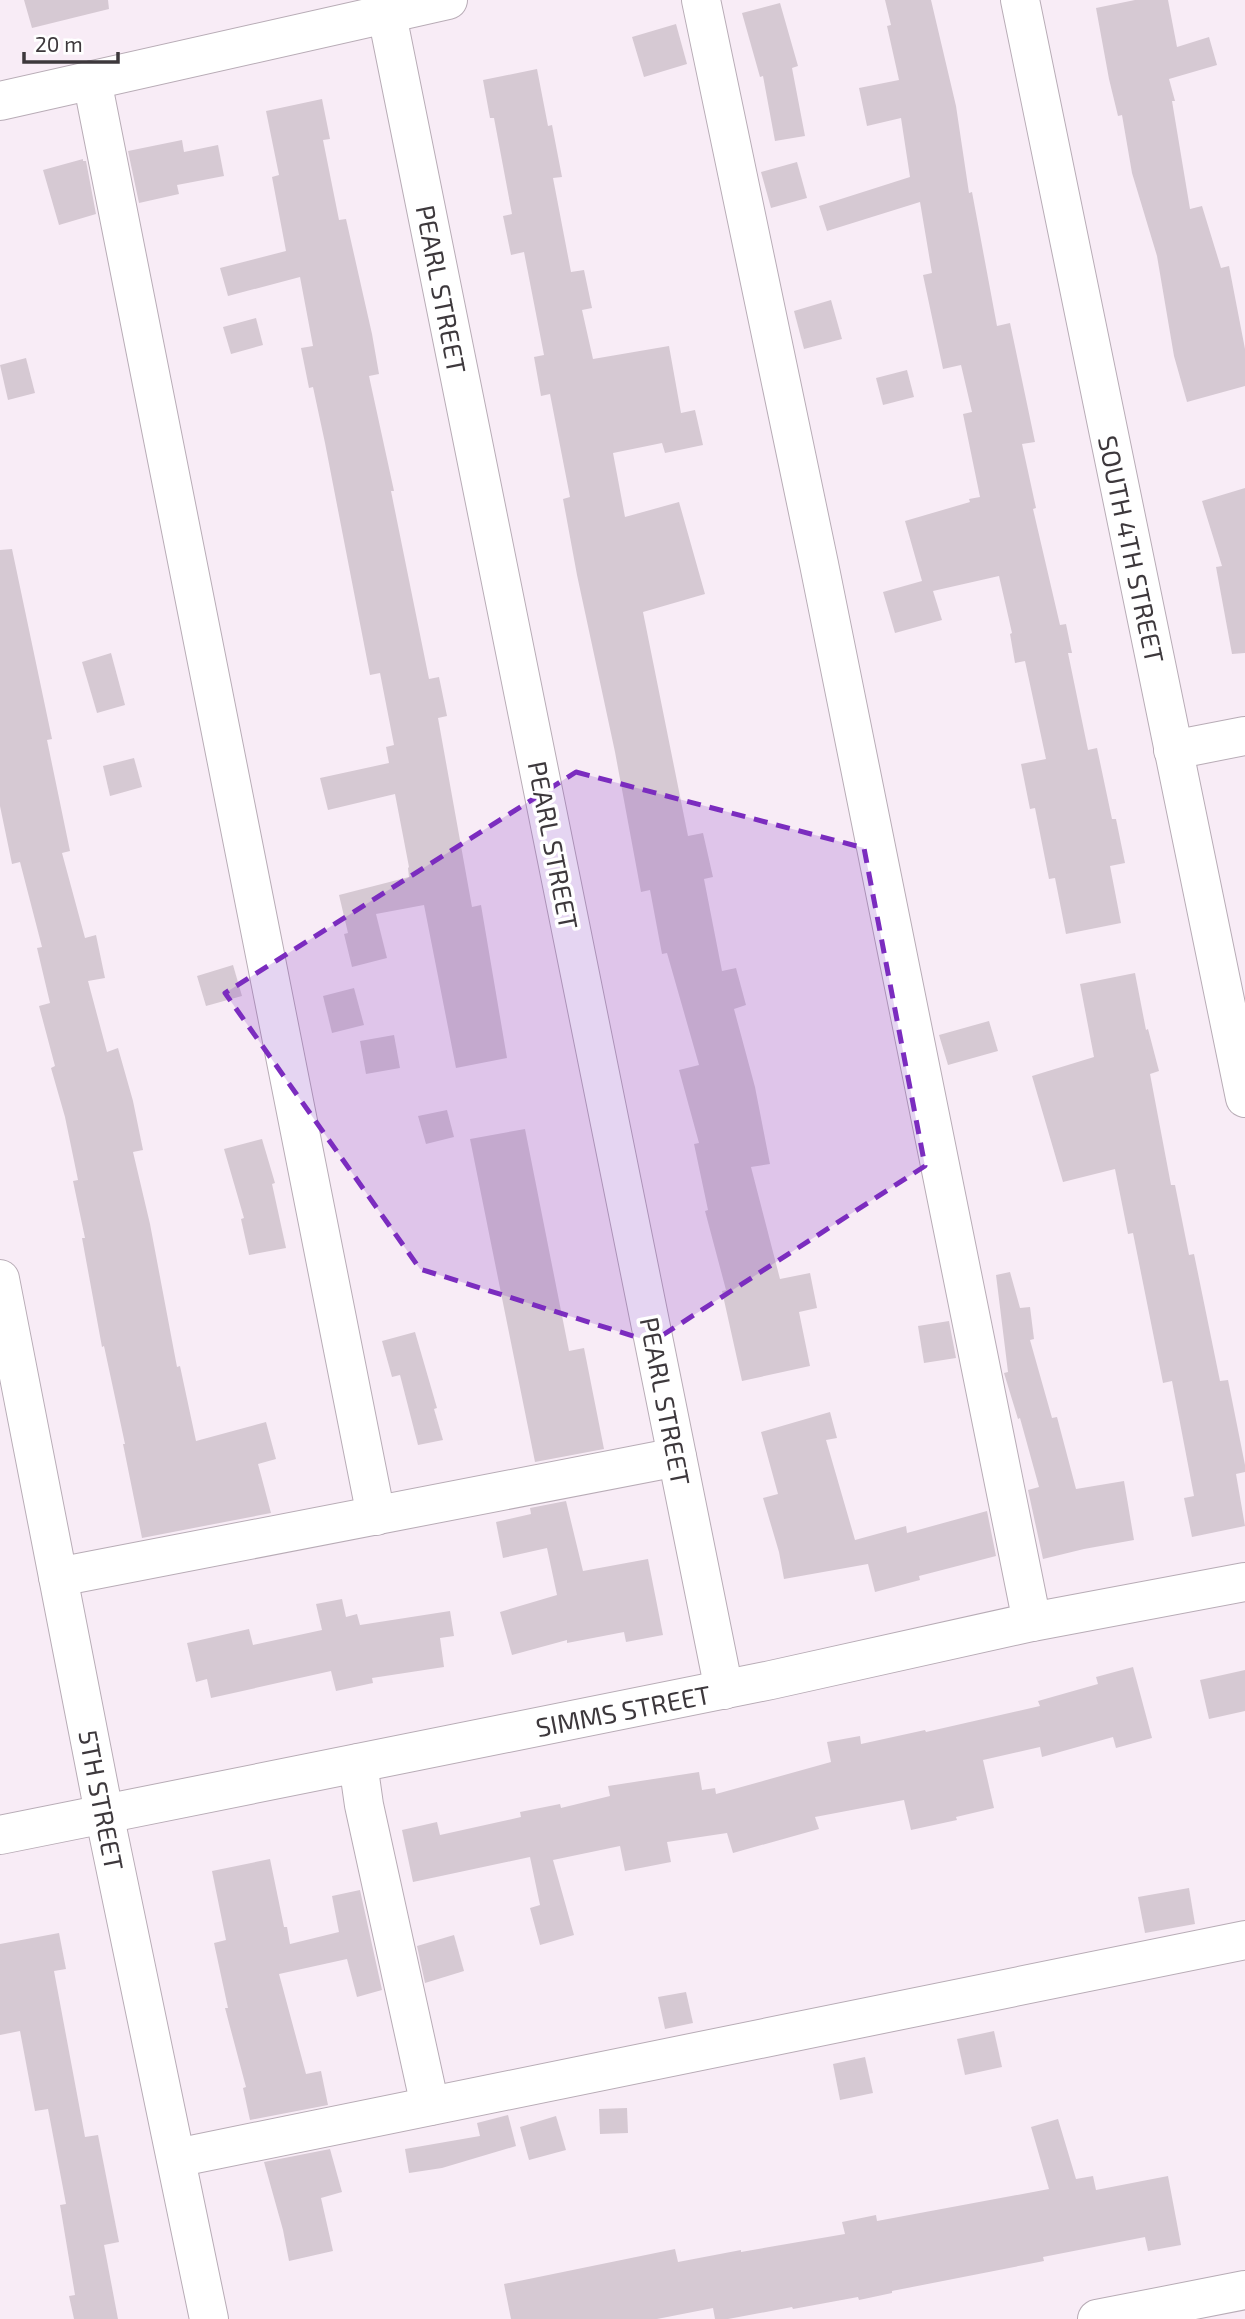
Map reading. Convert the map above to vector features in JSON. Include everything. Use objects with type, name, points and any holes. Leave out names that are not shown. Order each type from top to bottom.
[{"type":"street","points":[[0,101],[385,7],[448,0]]},
{"type":"street","points":[[701,0],[822,577],[1032,1622]]},
{"type":"street","name":"SOUTH 4TH STREET","points":[[1020,0],[1245,1098]]},
{"type":"street","name":"PEARL STREET","points":[[385,7],[724,1690]]},
{"type":"street","points":[[92,80],[376,1516]]},
{"type":"street","points":[[1173,750],[1245,736]]},
{"type":"street","name":"5TH STREET","points":[[0,1279],[104,1813],[209,2319]]},
{"type":"street","points":[[58,1577],[677,1457]]},
{"type":"street","name":"SIMMS STREET","points":[[0,1835],[724,1690],[1032,1622],[1245,1581]]},
{"type":"street","points":[[358,1763],[364,1805],[430,2106]]},
{"type":"street","points":[[176,2158],[1245,1940]]},
{"type":"street","points":[[1121,2317],[1245,2290]]},
{"type":"highlighted area","points":[[576,772],[864,848],[925,1166],[652,1342],[420,1269],[225,993]]},
{"type":"building","points":[[24,0],[108,0],[109,9],[32,28]]},
{"type":"building","points":[[885,0],[931,0],[956,106],[969,193],[972,192],[997,326],[1010,323],[1035,442],[1022,444],[1036,508],[1033,509],[1060,625],[1066,624],[1072,653],[1068,653],[1088,750],[1097,748],[1112,819],[1116,819],[1125,863],[1110,866],[1121,923],[1066,934],[1055,878],[1049,879],[1035,808],[1030,809],[1021,764],[1046,759],[1025,661],[1015,663],[1012,633],[999,576],[933,591],[942,620],[895,633],[883,592],[922,581],[905,521],[980,497],[963,414],[972,412],[961,365],[943,369],[923,275],[932,273],[920,202],[827,231],[819,206],[910,177],[901,118],[867,126],[859,88],[899,80],[887,26],[891,25]]},
{"type":"building","points":[[1135,0],[1168,0],[1177,47],[1209,37],[1217,65],[1169,79],[1175,101],[1172,101],[1190,209],[1202,206],[1221,268],[1229,266],[1245,349],[1245,386],[1187,402],[1174,356],[1157,256],[1132,173],[1122,115],[1118,116],[1109,79],[1096,8]]},
{"type":"building","points":[[780,3],[798,66],[792,68],[805,136],[775,141],[763,76],[760,77],[742,13]]},
{"type":"building","points":[[676,24],[687,64],[644,77],[632,37]]},
{"type":"building","points":[[537,69],[548,126],[552,125],[562,177],[553,178],[571,272],[584,270],[592,308],[582,310],[593,359],[669,346],[681,413],[695,410],[703,445],[665,453],[662,443],[613,453],[625,517],[679,502],[705,594],[643,612],[688,836],[703,833],[713,877],[704,879],[722,971],[736,968],[746,1005],[734,1009],[755,1087],[770,1164],[751,1167],[780,1279],[810,1273],[817,1308],[799,1312],[810,1366],[742,1381],[722,1291],[726,1290],[705,1211],[708,1210],[694,1144],[699,1143],[679,1070],[699,1065],[667,953],[662,954],[650,890],[641,892],[563,499],[570,497],[550,394],[541,396],[534,357],[544,355],[524,252],[511,255],[503,216],[512,214],[494,118],[490,118],[483,80]]},
{"type":"building","points":[[322,99],[330,139],[323,140],[339,220],[346,219],[372,334],[379,374],[369,376],[394,491],[391,491],[429,679],[439,677],[447,716],[438,718],[472,907],[481,905],[507,1058],[456,1068],[424,905],[376,914],[387,958],[352,967],[344,934],[348,933],[339,895],[409,877],[409,867],[395,794],[328,810],[320,778],[389,763],[386,747],[394,745],[380,673],[370,675],[325,443],[313,387],[309,388],[301,348],[313,346],[300,277],[228,296],[220,268],[286,251],[272,177],[279,175],[266,111]]},
{"type":"building","points":[[182,140],[184,152],[218,145],[224,176],[177,185],[179,194],[139,203],[128,151]]},
{"type":"building","points":[[83,159],[86,161],[96,214],[59,225],[43,170]]},
{"type":"building","points":[[797,162],[807,198],[771,208],[761,172]]},
{"type":"building","points":[[831,300],[842,339],[804,349],[794,311]]},
{"type":"building","points":[[256,318],[263,345],[231,354],[223,327]]},
{"type":"building","points":[[26,358],[35,393],[8,400],[0,365]]},
{"type":"building","points":[[907,370],[914,397],[883,405],[876,378]]},
{"type":"building","points":[[1245,488],[1245,653],[1232,654],[1216,567],[1222,566],[1202,501]]},
{"type":"building","points":[[12,549],[52,739],[47,740],[70,851],[62,853],[85,938],[96,935],[105,978],[88,981],[107,1052],[118,1048],[133,1101],[143,1150],[133,1152],[150,1224],[177,1367],[180,1366],[196,1441],[266,1422],[276,1459],[258,1464],[271,1513],[142,1538],[82,1238],[85,1238],[73,1181],[78,1180],[65,1117],[51,1068],[55,1066],[39,1006],[50,1003],[37,948],[42,947],[20,862],[12,864],[0,806],[0,550]]},
{"type":"building","points":[[111,653],[125,705],[97,713],[82,662]]},
{"type":"building","points":[[134,758],[142,787],[110,796],[103,766]]},
{"type":"building","points":[[233,965],[242,996],[206,1006],[197,976]]},
{"type":"building","points":[[1135,973],[1146,1030],[1148,1029],[1159,1071],[1150,1074],[1171,1185],[1175,1185],[1189,1255],[1194,1254],[1220,1381],[1228,1380],[1245,1465],[1245,1472],[1236,1474],[1245,1526],[1192,1537],[1184,1498],[1194,1496],[1172,1381],[1163,1383],[1133,1233],[1128,1234],[1115,1169],[1063,1182],[1032,1076],[1094,1057],[1080,984]]},
{"type":"building","points":[[354,988],[364,1025],[332,1033],[323,996]]},
{"type":"building","points":[[989,1021],[998,1051],[948,1065],[939,1035]]},
{"type":"building","points":[[394,1035],[400,1068],[366,1074],[360,1041]]},
{"type":"building","points":[[447,1110],[454,1137],[426,1144],[418,1116]]},
{"type":"building","points":[[525,1129],[569,1351],[584,1348],[604,1449],[535,1462],[470,1139]]},
{"type":"building","points":[[262,1139],[275,1183],[272,1184],[286,1248],[249,1255],[241,1219],[244,1218],[224,1149]]},
{"type":"building","points":[[1010,1272],[1020,1308],[1030,1307],[1034,1339],[1030,1340],[1052,1418],[1057,1417],[1076,1489],[1124,1481],[1134,1540],[1043,1559],[1028,1490],[1039,1487],[1004,1373],[1008,1372],[996,1275]]},
{"type":"building","points":[[949,1321],[956,1358],[924,1363],[918,1326]]},
{"type":"building","points":[[415,1332],[437,1408],[434,1409],[443,1440],[418,1445],[400,1375],[392,1377],[382,1341]]},
{"type":"building","points":[[830,1412],[837,1438],[826,1440],[855,1540],[906,1526],[907,1533],[987,1511],[996,1556],[919,1576],[920,1580],[875,1592],[868,1564],[784,1579],[763,1498],[778,1494],[761,1432]]},
{"type":"building","points":[[566,1501],[583,1571],[648,1559],[663,1635],[626,1642],[624,1632],[567,1643],[567,1640],[512,1655],[500,1612],[557,1595],[547,1548],[503,1558],[496,1522],[531,1514],[530,1508]]},
{"type":"building","points":[[342,1599],[346,1617],[357,1614],[360,1625],[450,1611],[454,1636],[440,1638],[444,1667],[372,1678],[373,1683],[336,1691],[331,1671],[211,1698],[207,1679],[196,1682],[187,1643],[249,1629],[253,1645],[322,1630],[316,1604]]},
{"type":"building","points":[[1133,1667],[1152,1738],[1116,1748],[1113,1737],[1042,1757],[1040,1747],[983,1760],[994,1808],[956,1817],[957,1820],[911,1830],[904,1800],[815,1817],[819,1829],[733,1853],[727,1833],[667,1842],[671,1862],[625,1871],[620,1846],[553,1860],[574,1935],[540,1945],[530,1908],[540,1905],[530,1857],[413,1882],[402,1830],[437,1822],[440,1835],[521,1817],[520,1812],[560,1804],[561,1808],[610,1796],[608,1786],[699,1772],[702,1790],[715,1788],[716,1794],[831,1762],[827,1742],[860,1736],[861,1744],[1040,1706],[1038,1701],[1098,1684],[1096,1677]]},
{"type":"building","points":[[1245,1670],[1245,1711],[1209,1719],[1200,1680]]},
{"type":"building","points":[[270,1859],[290,1944],[339,1932],[332,1896],[360,1890],[382,1990],[357,1997],[347,1959],[279,1974],[306,2074],[321,2071],[328,2105],[250,2120],[243,2088],[246,2087],[225,2008],[228,2008],[214,1943],[226,1940],[212,1871]]},
{"type":"building","points":[[1189,1888],[1195,1924],[1145,1933],[1138,1897]]},
{"type":"building","points":[[59,1933],[66,1969],[54,1971],[85,2137],[98,2135],[119,2242],[104,2245],[118,2319],[74,2319],[69,2296],[75,2295],[60,2205],[66,2204],[48,2109],[35,2111],[20,2031],[0,2035],[0,1944]]},
{"type":"building","points":[[454,1935],[464,1971],[425,1983],[417,1946]]},
{"type":"building","points":[[686,1992],[693,2023],[665,2029],[658,1997]]},
{"type":"building","points":[[994,2031],[1002,2067],[965,2075],[957,2039]]},
{"type":"building","points":[[865,2057],[873,2093],[840,2100],[833,2064]]},
{"type":"building","points":[[627,2108],[628,2133],[600,2134],[599,2109]]},
{"type":"building","points":[[508,2115],[516,2146],[442,2168],[409,2173],[405,2149],[480,2136],[477,2123]]},
{"type":"building","points":[[556,2116],[566,2150],[529,2160],[520,2127]]},
{"type":"building","points":[[1058,2119],[1076,2179],[1093,2176],[1096,2190],[1168,2176],[1181,2245],[1148,2251],[1145,2237],[1043,2257],[1044,2261],[859,2300],[858,2297],[728,2319],[715,2319],[713,2308],[657,2319],[511,2319],[504,2284],[675,2249],[678,2262],[845,2234],[842,2222],[876,2215],[877,2221],[1049,2189],[1031,2127]]},
{"type":"building","points":[[330,2149],[342,2192],[321,2198],[333,2251],[289,2261],[264,2162]]}]
